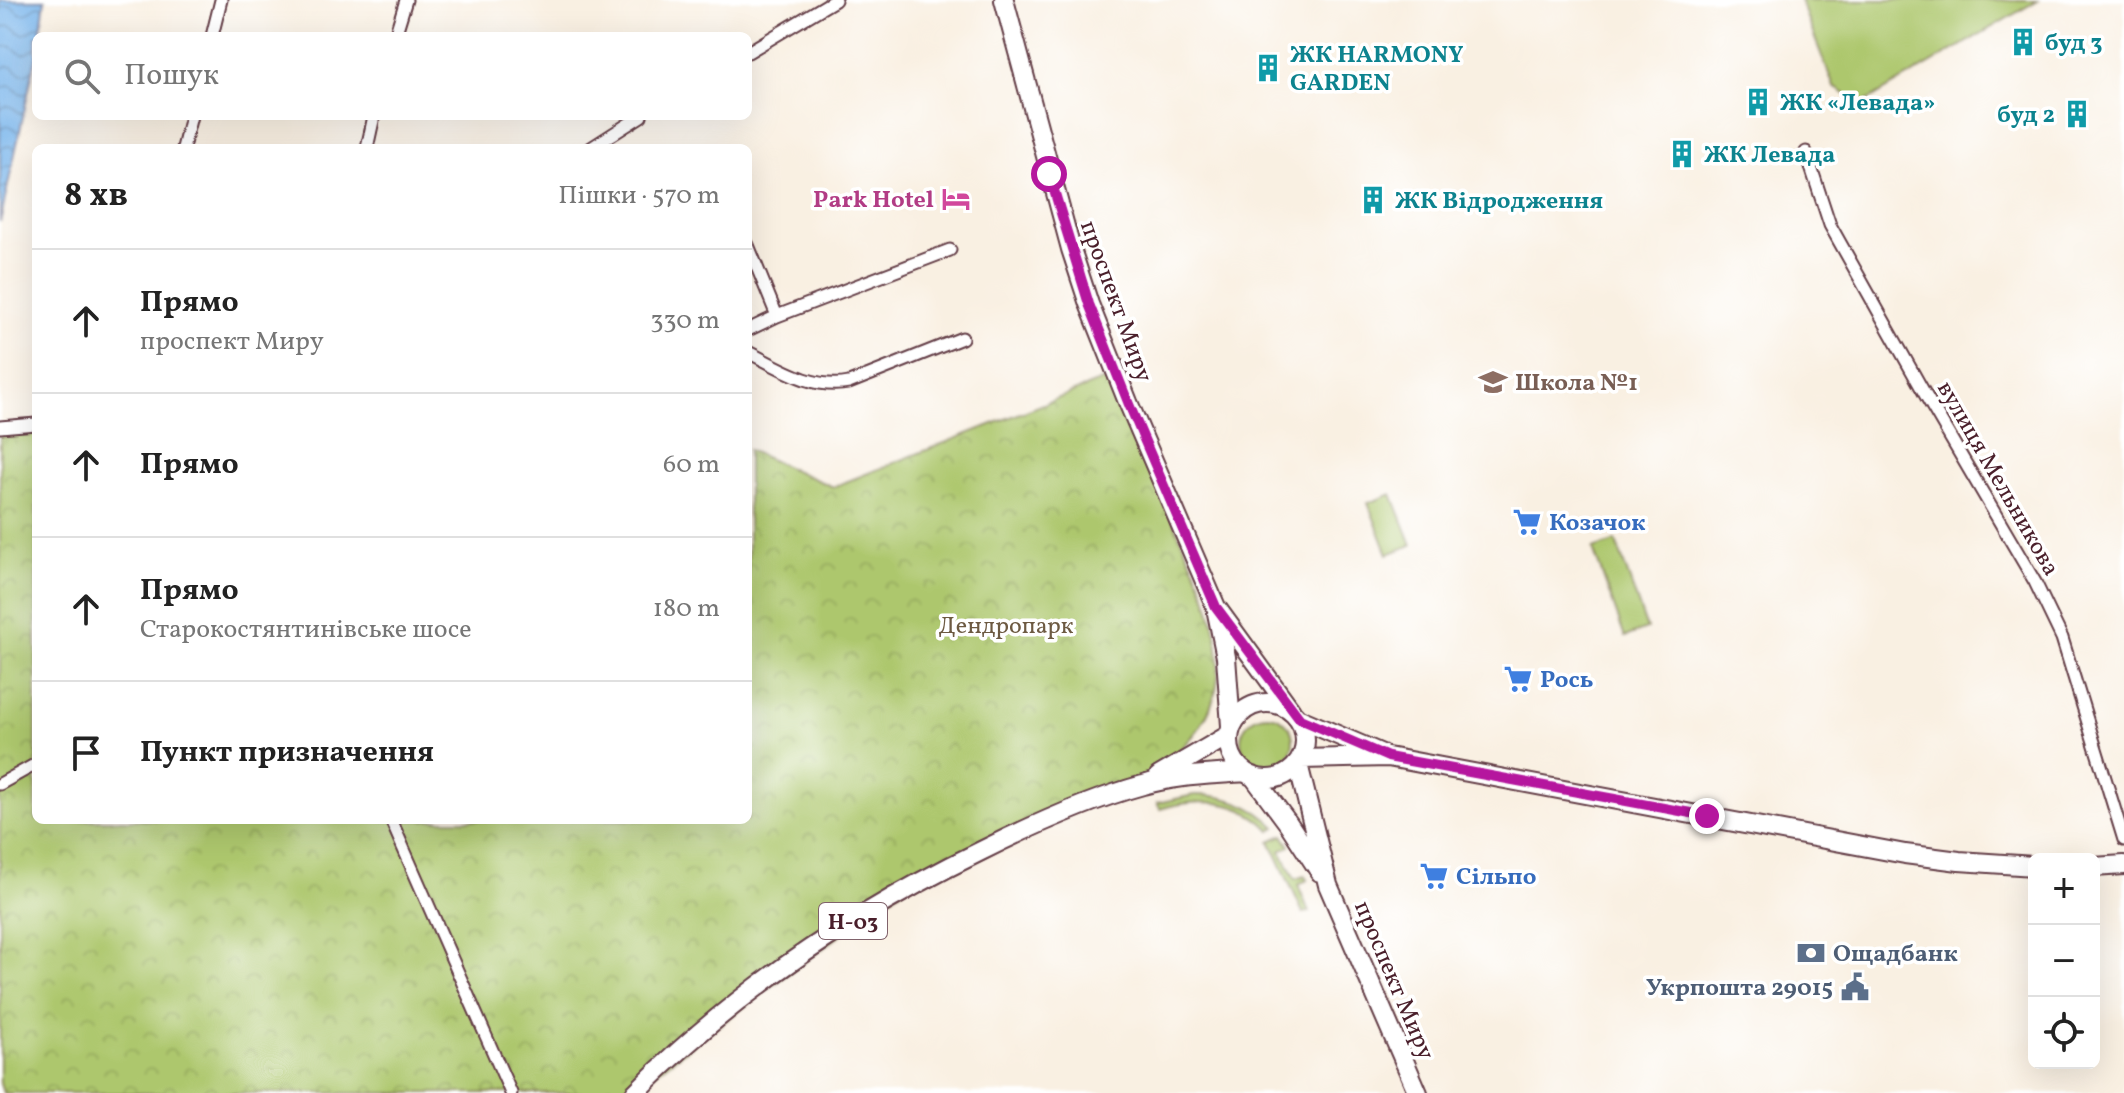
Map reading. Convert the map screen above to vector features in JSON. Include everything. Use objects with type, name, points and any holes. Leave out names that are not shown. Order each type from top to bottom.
[{"type":"main road","name":"проспект Миру","points":[[1004,0],[1049,174],[1089,304],[1216,607],[1226,657],[1230,730]]},
{"type":"main road","name":"проспект Миру","points":[[1216,607],[1296,715]]},
{"type":"main road","name":"Н-03","points":[[1144,784],[1230,730],[1242,712],[1257,703],[1275,703],[1388,757]]},
{"type":"main road","points":[[1296,715],[1306,742],[1300,762]]},
{"type":"main road","points":[[1230,730],[1230,752],[1249,774]]},
{"type":"main road","name":"Н-03","points":[[635,1093],[713,1020],[798,957],[885,900],[1025,829],[1144,784],[1180,777],[1249,774],[1278,778],[1300,762],[1388,757],[1905,854],[2028,866]]},
{"type":"main road","name":"проспект Миру","points":[[1300,762],[1328,885]]},
{"type":"main road","name":"проспект Миру","points":[[1249,774],[1288,823],[1328,885],[1418,1093]]},
{"type":"main road","points":[[2100,867],[2124,865]]},
{"type":"street","points":[[213,32],[221,0]]},
{"type":"street","points":[[396,32],[406,0]]},
{"type":"street","points":[[752,50],[835,0]]},
{"type":"street","points":[[184,144],[190,120]]},
{"type":"street","points":[[368,144],[373,120]]},
{"type":"street","points":[[597,144],[635,120]]},
{"type":"street","name":"вулиця Мельникова","points":[[1806,152],[1830,225],[2035,582],[2062,638],[2124,840]]},
{"type":"street","points":[[752,328],[950,250]]},
{"type":"street","points":[[752,255],[777,316]]},
{"type":"street","points":[[752,354],[813,383],[832,386],[849,383],[962,338]]},
{"type":"street","points":[[0,427],[32,424]]},
{"type":"street","points":[[0,784],[32,766]]},
{"type":"street","points":[[393,824],[511,1093]]},
{"type":"green space","points":[[1800,0],[2038,0],[1862,104],[1834,87]]},
{"type":"green space","name":"Дендропарк","points":[[1112,377],[1203,589],[1217,637],[1217,687],[1199,728],[1184,746],[1141,779],[931,868],[628,1093],[3,1093],[0,1083],[0,432],[32,429],[32,824],[752,824],[752,452],[833,487]]},
{"type":"green space","points":[[1392,494],[1412,545],[1388,554],[1368,503]]},
{"type":"green space","points":[[1616,541],[1647,629],[1625,637],[1593,549]]},
{"type":"green space","points":[[1267,715],[1285,723],[1293,741],[1285,759],[1267,767],[1249,759],[1241,741],[1249,723]]},
{"type":"green space","points":[[1194,795],[1217,796],[1238,802],[1276,827],[1271,831],[1260,820],[1234,807],[1204,802],[1160,809],[1157,803]]},
{"type":"green space","points":[[1283,835],[1290,846],[1281,851],[1295,879],[1305,876],[1307,880],[1298,885],[1309,912],[1303,913],[1270,841]]},
{"type":"water","points":[[0,0],[45,0],[41,32],[32,32],[32,75],[0,222]]},
{"type":"place","name":"буд 3","points":[[2023,42]]},
{"type":"place","name":"ЖК HARMONY GARDEN","points":[[1268,68]]},
{"type":"place","name":"ЖК «Левада»","points":[[1758,102]]},
{"type":"place","name":"буд 2","points":[[2077,114]]},
{"type":"place","name":"ЖК Левада","points":[[1682,154]]},
{"type":"place","name":"Park Hotel","points":[[956,199]]},
{"type":"place","name":"ЖК Відродження","points":[[1373,200]]},
{"type":"place","name":"Школа №1","points":[[1493,382]]},
{"type":"place","name":"Козачок","points":[[1527,522]]},
{"type":"place","name":"Рось","points":[[1518,679]]},
{"type":"place","name":"Сільпо","points":[[1434,876]]},
{"type":"place","name":"Ощадбанк","points":[[1811,953]]},
{"type":"place","name":"Укрпошта 29015","points":[[1855,987]]},
{"type":"route","points":[[1049,174],[1089,304],[1216,607],[1300,719],[1388,757],[1707,816]]}]
